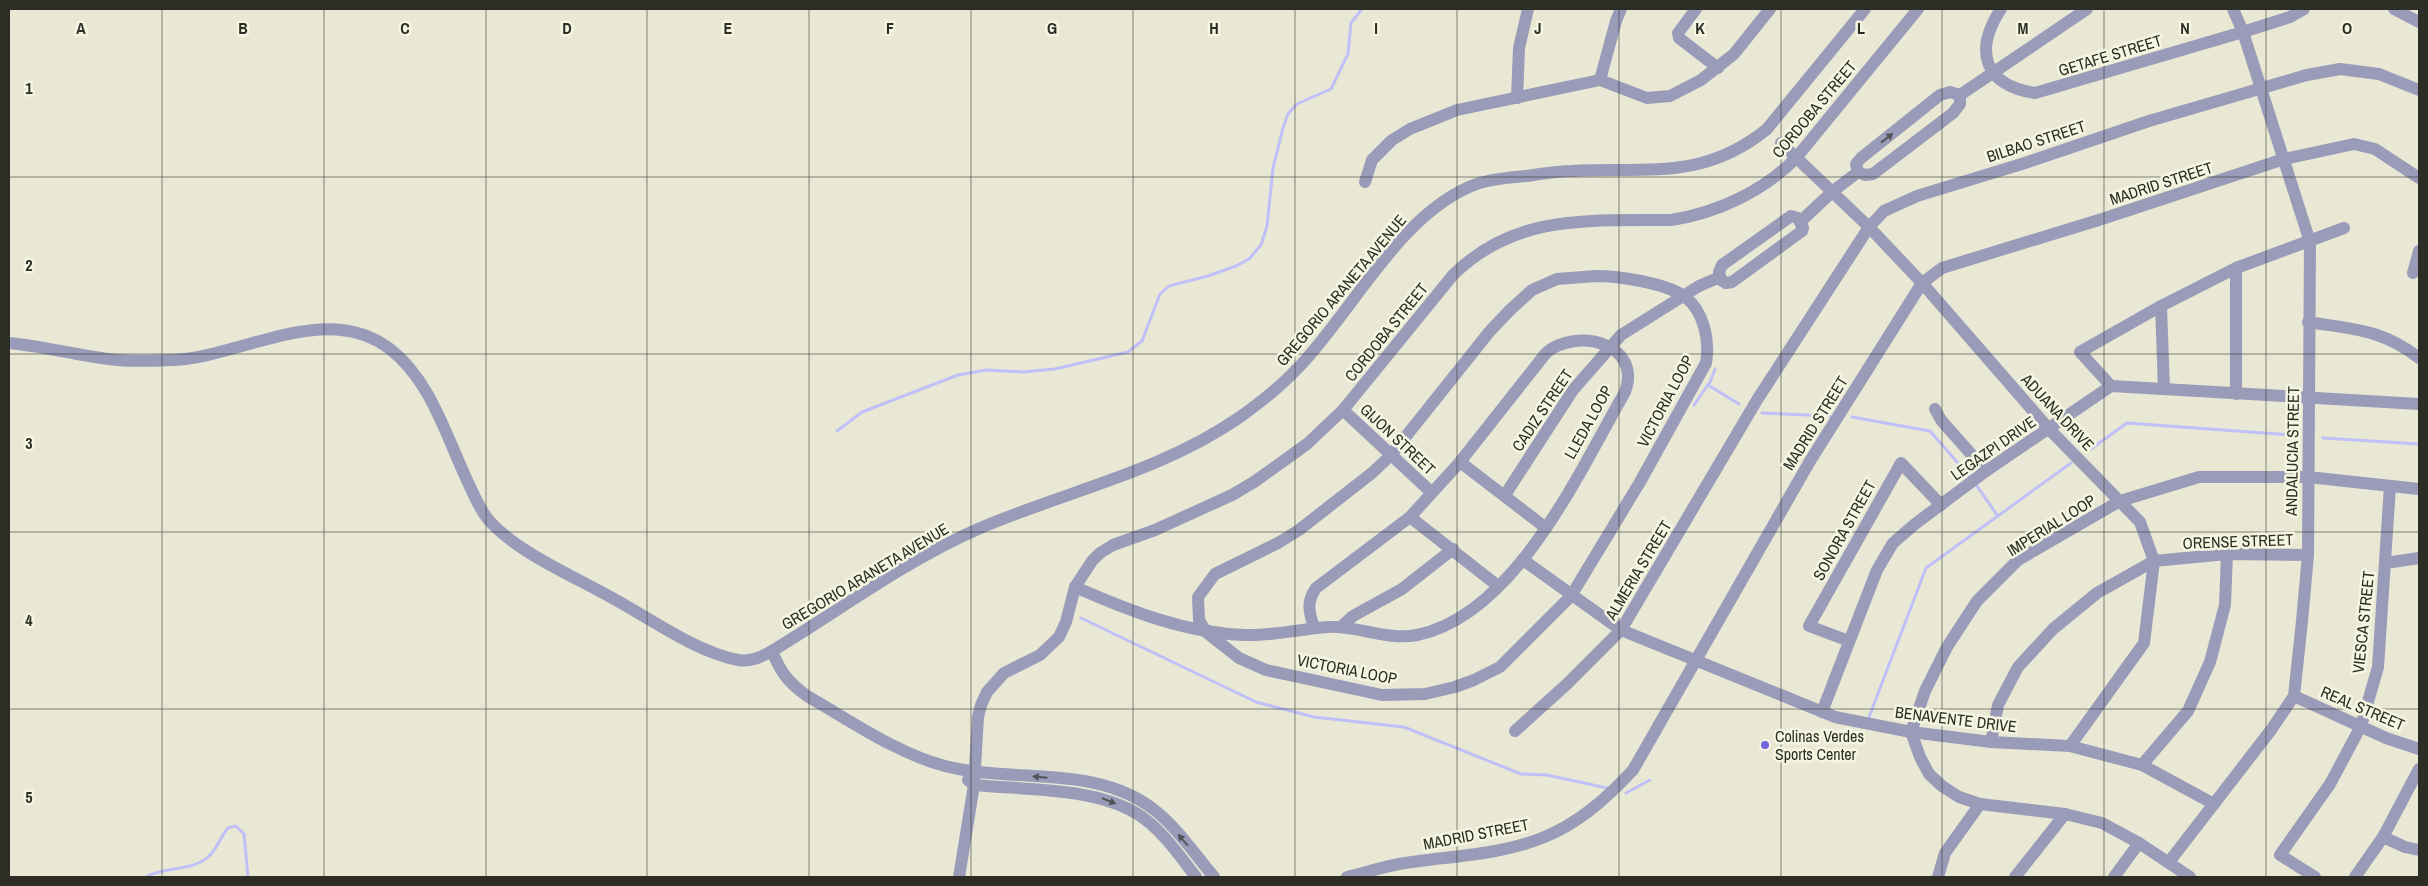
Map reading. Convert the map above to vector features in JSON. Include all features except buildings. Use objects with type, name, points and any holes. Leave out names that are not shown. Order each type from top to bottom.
[{"type":"street","points":[[1517,98],[1520,48],[1528,9]]},
{"type":"street","points":[[1600,80],[1616,20],[1621,9]]},
{"type":"street","points":[[1696,9],[1678,33],[1679,38],[1718,68]]},
{"type":"street","points":[[1365,182],[1372,160],[1392,140],[1410,129],[1457,110],[1600,80],[1647,98],[1670,96],[1702,80],[1718,68],[1734,54],[1770,9]]},
{"type":"street","name":"GREGORIO ARANETA AVENUE","points":[[9,343],[39,346],[110,360],[174,360],[211,355],[292,332],[332,330],[361,334],[389,348],[423,384],[478,504],[496,528],[509,538],[703,647],[727,657],[746,661],[754,660],[772,651],[944,545],[981,528],[1158,462],[1195,444],[1238,418],[1278,388],[1300,367],[1411,229],[1435,207],[1469,187],[1493,180],[1571,171],[1653,171],[1681,168],[1707,162],[1750,142],[1767,129],[1865,9]]},
{"type":"street","name":"CORDOBA STREET","points":[[959,877],[976,772],[978,717],[987,692],[1004,673],[1040,655],[1053,645],[1066,622],[1075,587],[1079,579],[1100,553],[1113,545],[1155,530],[1224,499],[1254,482],[1307,444],[1343,410],[1453,275],[1468,261],[1512,235],[1552,224],[1671,220],[1690,217],[1758,188],[1782,173],[1918,9]]},
{"type":"street","points":[[1994,73],[1987,61],[1985,46],[1987,33],[2001,9]]},
{"type":"street","points":[[1858,172],[1856,164],[1860,158],[1940,95],[1950,92],[1960,95],[2087,9]]},
{"type":"street","name":"ANDALUCIA STREET","points":[[2169,862],[2271,730],[2294,696],[2308,555],[2310,242],[2243,32],[2233,9]]},
{"type":"street","name":"GETAFE STREET","points":[[1994,73],[2010,87],[2035,93],[2243,32],[2290,17],[2304,9]]},
{"type":"street","points":[[2394,9],[2419,22]]},
{"type":"street","name":"BILBAO STREET","points":[[1757,400],[1869,227],[1884,211],[1917,196],[2025,163],[2149,120],[2308,75],[2340,69],[2379,74],[2419,90]]},
{"type":"street","points":[[1858,172],[1865,175],[1873,174],[1953,113],[1960,104],[1960,95]]},
{"type":"street","name":"ADUANA DRIVE","points":[[1781,143],[1869,227],[1922,283],[2048,428],[2140,522],[2154,561],[2144,643],[2070,746]]},
{"type":"street","name":"MADRID STREET","points":[[1347,877],[1397,865],[1500,850],[1532,842],[1583,816],[1605,800],[1633,770],[1810,461],[1922,283],[1942,268],[2102,220],[2284,159],[2354,144],[2375,149],[2419,178]]},
{"type":"street","points":[[1800,222],[1832,192],[1858,172]]},
{"type":"street","points":[[1796,216],[1800,222],[1803,228],[1802,232],[1732,282],[1726,282],[1720,277],[1718,272],[1722,266],[1789,217],[1796,216]]},
{"type":"street","points":[[2344,228],[2236,268],[2160,306],[2080,352],[2111,386],[2419,404]]},
{"type":"street","points":[[2413,273],[2419,250]]},
{"type":"street","points":[[2236,268],[2236,394]]},
{"type":"street","points":[[1206,632],[1199,620],[1198,597],[1215,574],[1278,543],[1298,530],[1372,473],[1391,455],[1490,331],[1532,290],[1557,280],[1596,276],[1620,276],[1647,282],[1684,296]]},
{"type":"street","name":"CADIZ STREET","points":[[1505,495],[1573,390],[1621,335],[1699,286],[1720,277]]},
{"type":"street","name":"VICTORIA LOOP","points":[[1206,632],[1239,658],[1266,670],[1313,682],[1382,695],[1415,696],[1455,688],[1500,667],[1571,596],[1640,482],[1706,363],[1708,350],[1702,321],[1694,306],[1684,296]]},
{"type":"street","points":[[2160,306],[2164,389]]},
{"type":"street","points":[[2308,322],[2375,332],[2403,345],[2419,358]]},
{"type":"street","points":[[1314,628],[1308,610],[1309,597],[1316,588],[1410,517],[1460,462],[1551,348],[1582,341],[1611,347]]},
{"type":"street","name":"LLEDA LOOP","points":[[1075,587],[1136,612],[1183,627],[1206,632],[1246,636],[1342,626],[1383,635],[1415,636],[1445,627],[1476,606],[1498,586],[1523,560],[1546,528],[1627,386],[1627,364],[1622,354],[1611,347]]},
{"type":"street","name":"LEGAZPI DRIVE","points":[[1822,712],[1877,570],[1893,543],[1941,504],[2111,386]]},
{"type":"street","name":"ALMERIA STREET","points":[[1515,731],[1567,684],[1622,630],[1757,400]]},
{"type":"street","points":[[1935,409],[1940,420],[1986,472]]},
{"type":"street","name":"GIJON STREET","points":[[1343,410],[1431,492]]},
{"type":"street","points":[[1460,462],[1546,528]]},
{"type":"street","name":"SONORA STREET","points":[[1849,642],[1808,626],[1902,463],[1941,504]]},
{"type":"street","name":"IMPERIAL LOOP","points":[[1912,732],[1925,691],[1947,647],[1977,601],[2018,560],[2120,501],[2199,477],[2308,477],[2419,489]]},
{"type":"street","name":"VIESCA STREET","points":[[2314,877],[2280,855],[2330,784],[2360,726],[2378,667],[2390,486]]},
{"type":"street","points":[[1410,517],[1498,586]]},
{"type":"street","points":[[1342,626],[1353,616],[1402,589],[1452,549]]},
{"type":"street","points":[[2142,765],[2188,711],[2210,662],[2225,605],[2227,554]]},
{"type":"street","name":"ORENSE STREET","points":[[1991,742],[1998,705],[2018,666],[2053,629],[2097,593],[2154,561],[2227,554],[2308,555]]},
{"type":"street","points":[[2386,563],[2419,558]]},
{"type":"street","points":[[1523,560],[1571,596],[1622,630],[1694,661]]},
{"type":"street","points":[[772,651],[780,670],[796,688],[906,751],[954,768],[976,772],[1088,782],[1125,792],[1158,813],[1214,877]]},
{"type":"street","name":"BENAVENTE DRIVE","points":[[1694,661],[1836,717],[1912,732],[1991,742],[2070,746],[2142,765],[2214,804]]},
{"type":"street","name":"REAL STREET","points":[[2294,696],[2386,738],[2419,748]]},
{"type":"street","points":[[1912,732],[1920,757],[1929,774],[1942,786],[1960,797],[1980,804],[2064,814],[2102,823],[2139,843],[2190,877]]},
{"type":"street","points":[[954,768],[974,785],[1081,795],[1101,798],[1123,806],[1155,828],[1196,877]]},
{"type":"street","points":[[2355,877],[2383,837],[2419,769]]},
{"type":"street","points":[[1938,877],[1945,853],[1980,804]]},
{"type":"street","points":[[2015,877],[2064,814]]},
{"type":"street","points":[[2383,837],[2406,847],[2419,850]]},
{"type":"street","points":[[2114,877],[2139,843]]},
{"type":"waterway","points":[[837,431],[862,412],[958,375],[986,370],[1023,372],[1055,369],[1128,352],[1142,341],[1160,294],[1169,286],[1208,276],[1249,259],[1261,245],[1267,226],[1273,168],[1288,114],[1297,104],[1331,89],[1348,54],[1351,23],[1362,9]]},
{"type":"waterway","points":[[1694,405],[1710,382],[1715,369]]},
{"type":"waterway","points":[[1708,385],[1739,404]]},
{"type":"waterway","points":[[1762,413],[1830,416]]},
{"type":"waterway","points":[[1852,417],[1930,431],[1971,478]]},
{"type":"waterway","points":[[2091,449],[2127,423],[2293,435]]},
{"type":"waterway","points":[[2323,438],[2419,444]]},
{"type":"waterway","points":[[1869,717],[1926,568],[2071,463]]},
{"type":"waterway","points":[[1975,483],[1997,515]]},
{"type":"waterway","points":[[1081,618],[1256,702],[1314,717],[1404,727],[1521,774],[1547,775],[1607,788]]},
{"type":"waterway","points":[[1626,793],[1650,780]]},
{"type":"waterway","points":[[146,877],[161,871],[186,867],[201,862],[214,851],[228,828],[236,826],[244,834],[248,877]]},
{"type":"place","name":"Colinas Verdes Sports Center","points":[[1765,745]]}]
